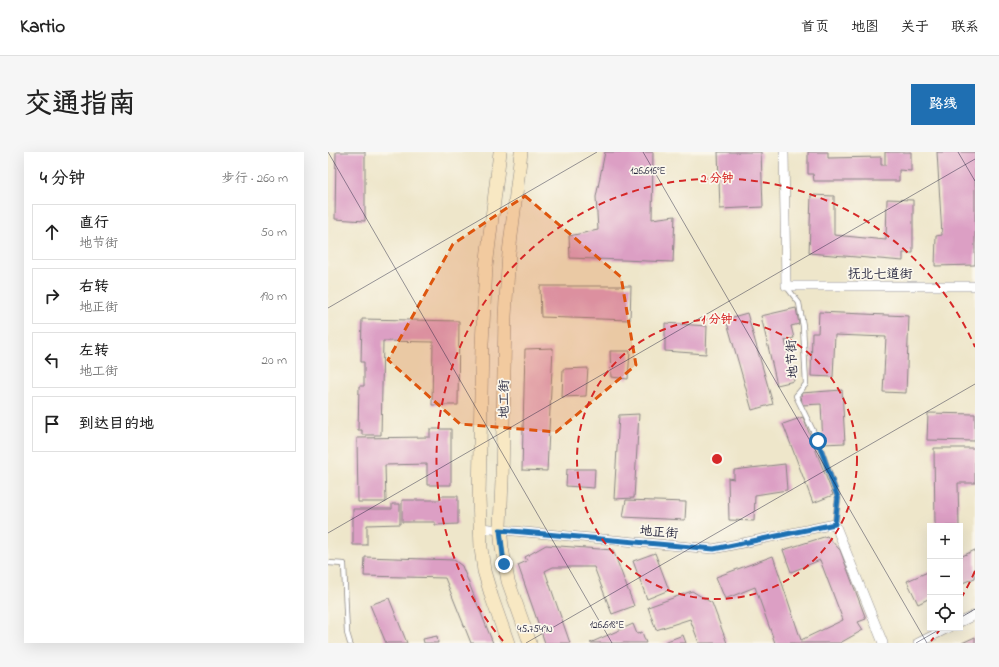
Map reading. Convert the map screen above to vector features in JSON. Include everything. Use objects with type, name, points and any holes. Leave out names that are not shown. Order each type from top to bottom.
[{"type":"main road","name":"地工街","points":[[500,152],[486,267],[482,344],[480,528],[484,571],[508,643]]},
{"type":"main road","name":"地工街","points":[[521,152],[509,253],[505,316],[500,530],[508,581],[530,643]]},
{"type":"street","points":[[784,152],[786,286]]},
{"type":"street","name":"抚北七道街","points":[[786,286],[975,286]]},
{"type":"street","name":"地正街","points":[[480,528],[714,549],[835,524]]},
{"type":"street","name":"地节街","points":[[835,524],[883,643]]},
{"type":"street","points":[[963,621],[975,615]]},
{"type":"street","points":[[918,643],[942,631]]},
{"type":"lane","name":"地节街","points":[[786,286],[799,303],[803,326],[806,384],[796,396],[818,441],[838,498],[835,524]]},
{"type":"lane","points":[[328,563],[344,564],[347,632],[350,643]]},
{"type":"highlighted area","points":[[525,196],[621,277],[636,365],[556,432],[460,424],[388,360],[453,244]]},
{"type":"building","points":[[336,152],[365,152],[365,221],[335,219]]},
{"type":"building","points":[[605,152],[653,152],[652,219],[675,216],[673,262],[570,258],[569,236],[598,230],[596,197]]},
{"type":"building","points":[[718,152],[761,152],[763,207],[720,209]]},
{"type":"building","points":[[808,152],[828,152],[828,158],[881,157],[881,165],[885,165],[885,152],[911,152],[911,171],[899,170],[899,181],[814,181],[813,174],[808,174]]},
{"type":"building","points":[[937,152],[975,152],[975,265],[935,266],[936,236],[942,235]]},
{"type":"building","points":[[811,195],[834,196],[834,235],[886,240],[887,199],[913,200],[913,253],[903,253],[903,261],[809,253]]},
{"type":"building","points":[[540,286],[631,286],[630,320],[541,317]]},
{"type":"building","points":[[796,308],[799,324],[791,326],[794,338],[785,340],[794,381],[777,385],[761,316]]},
{"type":"building","points":[[819,312],[909,316],[906,393],[883,392],[886,337],[835,335],[833,377],[811,376],[812,333],[818,333]]},
{"type":"building","points":[[747,313],[773,404],[752,410],[726,319]]},
{"type":"building","points":[[362,319],[459,321],[458,405],[432,405],[433,342],[383,341],[381,435],[362,435],[362,430],[358,430],[359,386],[364,386],[364,362],[361,362]]},
{"type":"building","points":[[665,323],[707,326],[706,354],[665,351]]},
{"type":"building","points":[[553,348],[547,471],[522,470],[525,349]]},
{"type":"building","points":[[610,351],[630,351],[628,379],[611,377]]},
{"type":"building","points":[[588,368],[586,396],[562,397],[563,369]]},
{"type":"building","points":[[842,390],[845,443],[823,444],[821,404],[802,405],[801,393]]},
{"type":"building","points":[[928,413],[975,414],[975,441],[927,440]]},
{"type":"building","points":[[639,414],[634,498],[614,499],[619,415]]},
{"type":"building","points":[[803,417],[833,495],[813,503],[783,424]]},
{"type":"building","points":[[430,429],[451,429],[451,485],[427,485],[427,464],[385,465],[386,502],[358,502],[357,438],[430,437]]},
{"type":"building","points":[[934,448],[975,448],[975,483],[958,483],[959,523],[935,523]]},
{"type":"building","points":[[785,464],[787,490],[755,495],[754,521],[729,520],[728,478],[734,479],[734,470]]},
{"type":"building","points":[[567,469],[595,469],[594,488],[566,486]]},
{"type":"building","points":[[440,496],[458,496],[458,524],[435,525],[435,522],[402,522],[402,500],[440,500]]},
{"type":"building","points":[[626,500],[686,502],[685,520],[623,517]]},
{"type":"building","points":[[392,504],[400,504],[400,524],[367,525],[367,545],[353,545],[353,509],[392,509]]},
{"type":"building","points":[[827,536],[840,550],[866,619],[858,622],[863,630],[840,643],[775,643],[755,587],[725,599],[716,577],[773,556],[801,640],[843,620],[820,560],[791,572],[783,550]]},
{"type":"building","points":[[546,545],[613,550],[634,606],[612,614],[594,567],[553,567],[545,571],[570,643],[545,643],[518,565],[527,561],[525,557]]},
{"type":"building","points":[[975,550],[975,578],[963,583],[963,559],[963,556]]},
{"type":"building","points":[[655,553],[669,590],[647,599],[633,561]]},
{"type":"building","points":[[365,557],[454,560],[462,566],[493,643],[471,643],[445,578],[364,576]]},
{"type":"building","points":[[927,572],[927,600],[918,604],[907,581]]},
{"type":"building","points":[[692,591],[712,603],[727,643],[699,643],[690,619],[656,630],[648,607]]},
{"type":"building","points":[[389,598],[407,643],[386,643],[370,605]]},
{"type":"building","points":[[633,624],[637,634],[642,632],[646,643],[590,643]]},
{"type":"building","points":[[683,635],[686,643],[662,643]]},
{"type":"building","points":[[437,636],[438,643],[424,643],[423,639]]},
{"type":"building","points":[[975,637],[975,643],[962,643]]},
{"type":"route","points":[[504,564],[500,530],[714,549],[835,524],[838,498],[818,441]]}]
